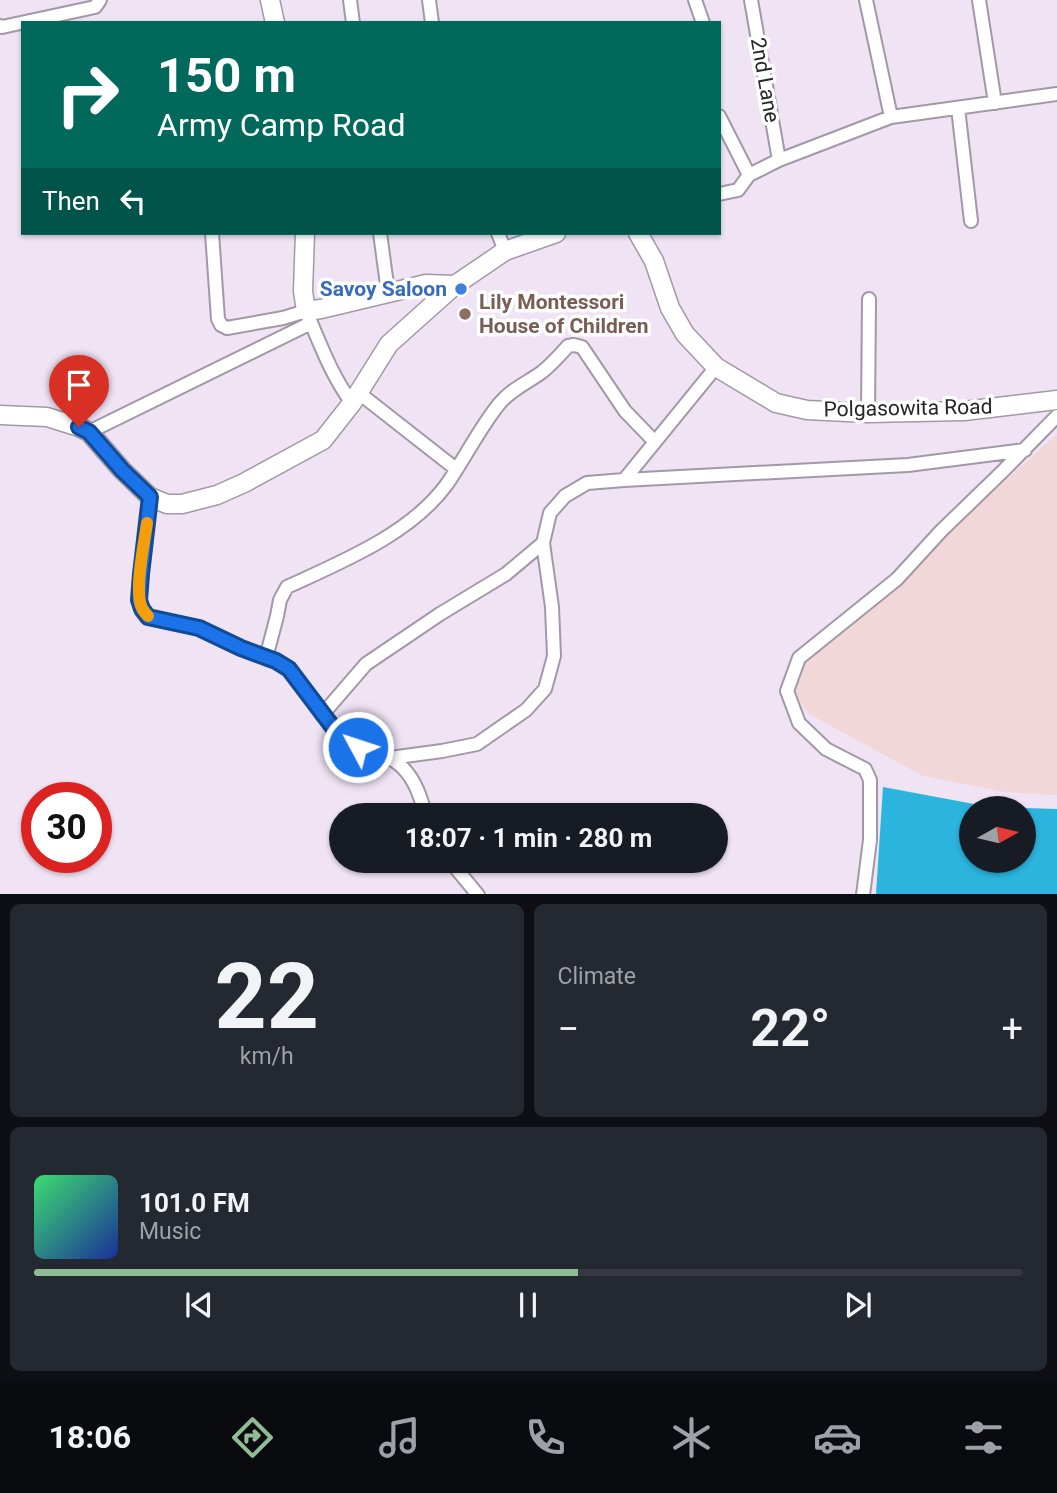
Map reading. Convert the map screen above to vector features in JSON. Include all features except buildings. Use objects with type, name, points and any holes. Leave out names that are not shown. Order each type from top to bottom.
[{"type":"street","points":[[25,21],[94,7],[100,0]]},
{"type":"street","points":[[270,0],[275,21]]},
{"type":"street","points":[[350,0],[353,21]]},
{"type":"street","points":[[429,0],[432,21]]},
{"type":"street","points":[[695,0],[702,21]]},
{"type":"street","name":"2nd Lane","points":[[751,0],[779,160]]},
{"type":"street","points":[[866,0],[891,117]]},
{"type":"street","points":[[979,0],[995,103]]},
{"type":"street","points":[[0,26],[21,22]]},
{"type":"street","points":[[721,194],[738,190],[749,175],[779,160],[891,117],[1057,94]]},
{"type":"street","points":[[958,108],[971,222]]},
{"type":"street","points":[[721,120],[749,175]]},
{"type":"street","points":[[212,235],[218,319],[222,325],[227,328],[283,318],[309,317]]},
{"type":"street","points":[[305,235],[303,291],[309,317],[341,388],[457,469]]},
{"type":"street","points":[[380,235],[388,292]]},
{"type":"street","points":[[499,235],[505,251]]},
{"type":"street","points":[[0,415],[47,417],[89,432],[150,497],[167,503],[182,504],[217,495],[323,440],[356,398],[389,344],[455,285],[505,251],[550,235]]},
{"type":"street","name":"Polgasowita Road","points":[[639,235],[654,261],[670,308],[685,334],[716,367],[776,403],[807,410],[868,413],[964,411],[1057,400]]},
{"type":"street","points":[[89,432],[180,388],[321,309],[426,284],[455,285]]},
{"type":"street","points":[[868,413],[869,299]]},
{"type":"street","points":[[266,658],[280,600],[286,587],[383,540],[422,512],[446,486],[500,402],[513,390],[542,372],[568,346],[582,347],[625,411],[655,442]]},
{"type":"street","points":[[624,480],[716,367]]},
{"type":"street","points":[[863,894],[870,840],[870,780],[865,769],[826,749],[799,723],[786,691],[799,658],[897,579],[1057,415]]},
{"type":"street","points":[[390,758],[477,744],[526,710],[545,689],[554,656],[552,607],[543,543],[550,513],[565,496],[587,483],[908,465],[1024,450]]},
{"type":"street","points":[[150,497],[139,600],[148,617],[199,628],[289,669],[322,715],[342,737],[358,747],[390,758],[401,765],[411,776],[422,803]]},
{"type":"street","points":[[322,715],[366,664],[506,574],[543,543]]},
{"type":"street","points":[[460,873],[478,894]]},
{"type":"shaded area","points":[[1057,434],[1057,795],[1005,792],[923,776],[809,714],[794,694],[790,672]]},
{"type":"water","points":[[883,787],[959,801],[959,873],[1036,873],[1036,808],[1057,809],[1057,894],[876,894]]},
{"type":"slow traffic","points":[[147,523],[139,600],[148,616]]},
{"type":"place","name":"Savoy Saloon","points":[[461,289]]},
{"type":"place","name":"Lily Montessori House of Children","points":[[465,314]]},
{"type":"route","points":[[79,427],[89,432],[150,497],[139,600],[148,617],[199,628],[289,669],[322,715],[342,737],[358,747]]}]
